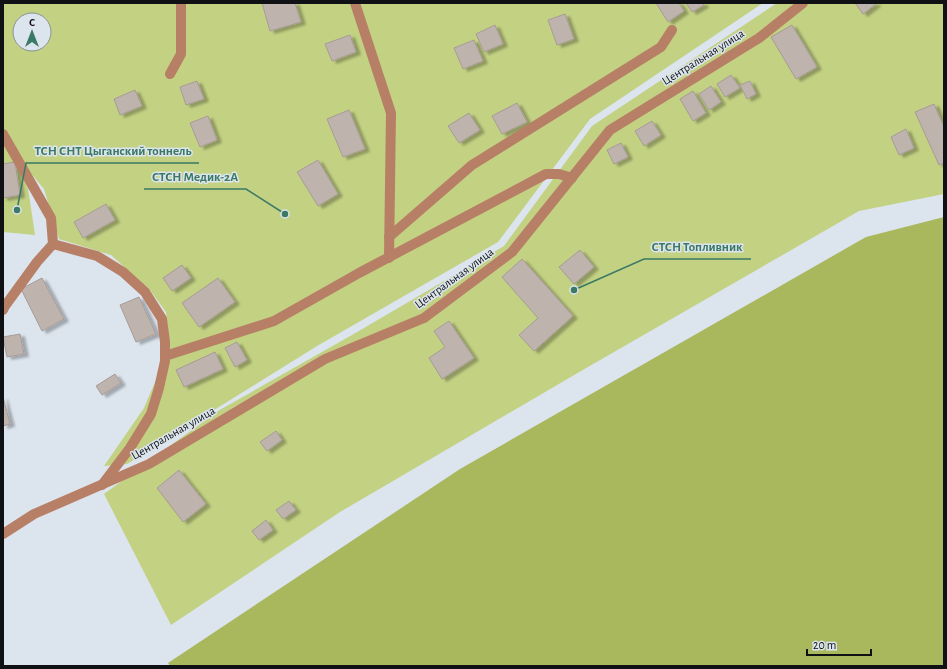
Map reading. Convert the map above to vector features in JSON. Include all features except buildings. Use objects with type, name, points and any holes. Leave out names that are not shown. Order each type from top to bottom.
[{"type":"street","points":[[170,74],[181,54],[181,3]]},
{"type":"street","points":[[355,3],[391,113],[389,258]]},
{"type":"street","name":"Центральная улица","points":[[3,534],[34,514],[149,464],[325,359],[424,318],[512,252],[610,130],[760,38],[803,3]]},
{"type":"street","points":[[389,237],[472,165],[661,47],[672,30]]},
{"type":"street","points":[[3,134],[51,218],[53,244],[36,262],[3,310]]},
{"type":"street","points":[[165,356],[274,321],[546,174],[559,174],[572,178]]},
{"type":"street","points":[[53,244],[97,256],[123,272],[145,292],[162,319],[165,342],[165,361],[151,414],[130,448],[102,485]]},
{"type":"green space","points":[[3,3],[763,3],[590,119],[498,242],[317,346],[127,464],[104,466],[144,408],[170,347],[166,312],[150,290],[111,255],[59,239],[44,189],[3,140]]},
{"type":"green space","points":[[777,3],[944,3],[944,194],[859,211],[340,512],[171,625],[104,494],[218,411],[504,246],[592,126]]},
{"type":"green space","points":[[3,142],[28,188],[35,235],[3,232]]},
{"type":"green space","points":[[944,217],[944,666],[170,666],[168,663],[460,469],[866,237]]},
{"type":"place","name":"ТСН СНТ Цыганский тоннель","points":[[17,210]]},
{"type":"place","name":"СТСН Медик-2А","points":[[285,214]]},
{"type":"place","name":"СТСН Топливник","points":[[574,290]]}]
